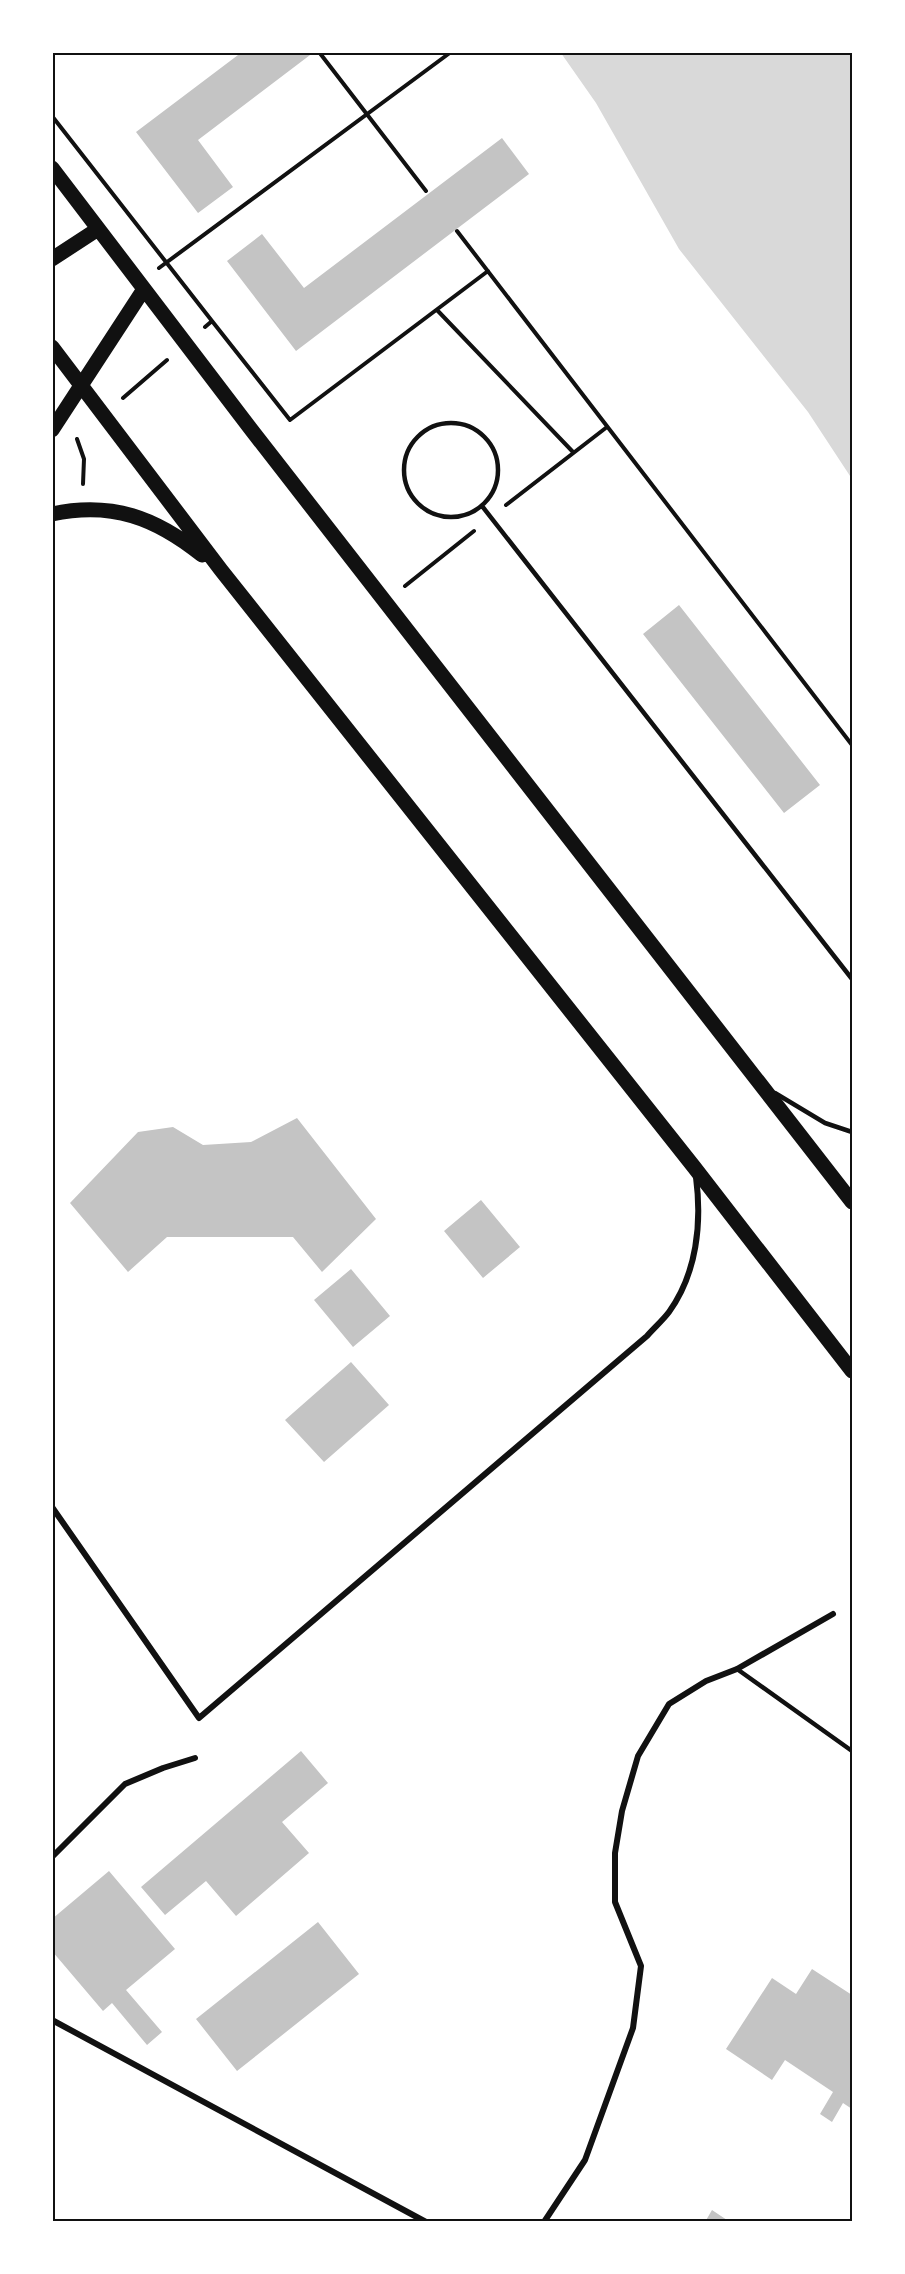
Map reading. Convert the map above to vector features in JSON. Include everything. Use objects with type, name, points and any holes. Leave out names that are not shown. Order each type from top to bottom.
[{"type":"main road","points":[[52,168],[852,1202]]},
{"type":"main road","points":[[52,259],[98,229]]},
{"type":"main road","points":[[55,426],[82,386],[142,286]]},
{"type":"main road","points":[[52,347],[221,570],[694,1167],[852,1371]]},
{"type":"main road","points":[[52,514],[82,510],[118,512],[152,522],[183,540],[221,570]]},
{"type":"street","points":[[52,1507],[199,1718],[638,1344],[669,1312],[681,1292],[698,1236],[698,1195],[694,1167]]},
{"type":"street","points":[[544,2222],[585,2160],[633,2028],[641,1966],[615,1902],[615,1853],[622,1811],[638,1756],[669,1704],[706,1681],[737,1669],[833,1614]]},
{"type":"street","points":[[52,1857],[125,1784],[195,1758]]},
{"type":"street","points":[[52,2020],[426,2222]]},
{"type":"lane","points":[[444,422],[462,424],[478,430],[490,443],[497,459],[498,476],[493,493],[482,506],[467,515],[449,517],[433,513],[418,504],[408,489],[404,472],[406,454],[415,440],[428,428],[444,422]]},
{"type":"lane","points":[[482,506],[852,979]]},
{"type":"lane","points":[[758,1080],[810,1115],[838,1129],[852,1132]]},
{"type":"lane","points":[[737,1669],[852,1751]]},
{"type":"path","points":[[319,52],[426,191]]},
{"type":"path","points":[[142,286],[166,263],[451,52]]},
{"type":"path","points":[[52,116],[290,420],[488,272]]},
{"type":"path","points":[[457,231],[852,745]]},
{"type":"path","points":[[437,310],[573,452]]},
{"type":"path","points":[[77,439],[212,321]]},
{"type":"path","points":[[55,426],[77,439],[84,459],[82,510]]},
{"type":"shaded area","points":[[561,53],[852,53],[852,479],[808,412],[679,249],[596,103]]},
{"type":"building","points":[[242,52],[314,52],[198,140],[233,187],[198,213],[136,132]]},
{"type":"building","points":[[502,138],[529,174],[296,351],[227,261],[262,234],[304,288]]},
{"type":"building","points":[[679,605],[820,785],[784,813],[643,634]]},
{"type":"building","points":[[297,1118],[376,1219],[322,1272],[293,1237],[167,1237],[128,1272],[70,1203],[138,1132],[173,1127],[203,1145],[251,1142]]},
{"type":"building","points":[[481,1200],[520,1247],[483,1278],[444,1231]]},
{"type":"building","points":[[351,1269],[390,1316],[353,1347],[314,1300]]},
{"type":"building","points":[[351,1362],[389,1405],[324,1462],[285,1420]]},
{"type":"building","points":[[301,1751],[328,1783],[282,1822],[309,1853],[236,1916],[206,1881],[165,1915],[141,1887]]},
{"type":"building","points":[[109,1871],[175,1949],[126,1990],[162,2032],[147,2045],[112,2003],[103,2011],[52,1951],[52,1919]]},
{"type":"building","points":[[318,1922],[359,1974],[237,2071],[196,2019]]},
{"type":"building","points":[[812,1969],[852,1995],[852,2109],[843,2103],[832,2122],[820,2114],[833,2092],[785,2060],[772,2080],[726,2049],[772,1978],[796,1994]]},
{"type":"building","points":[[712,2210],[730,2222],[705,2222]]}]
